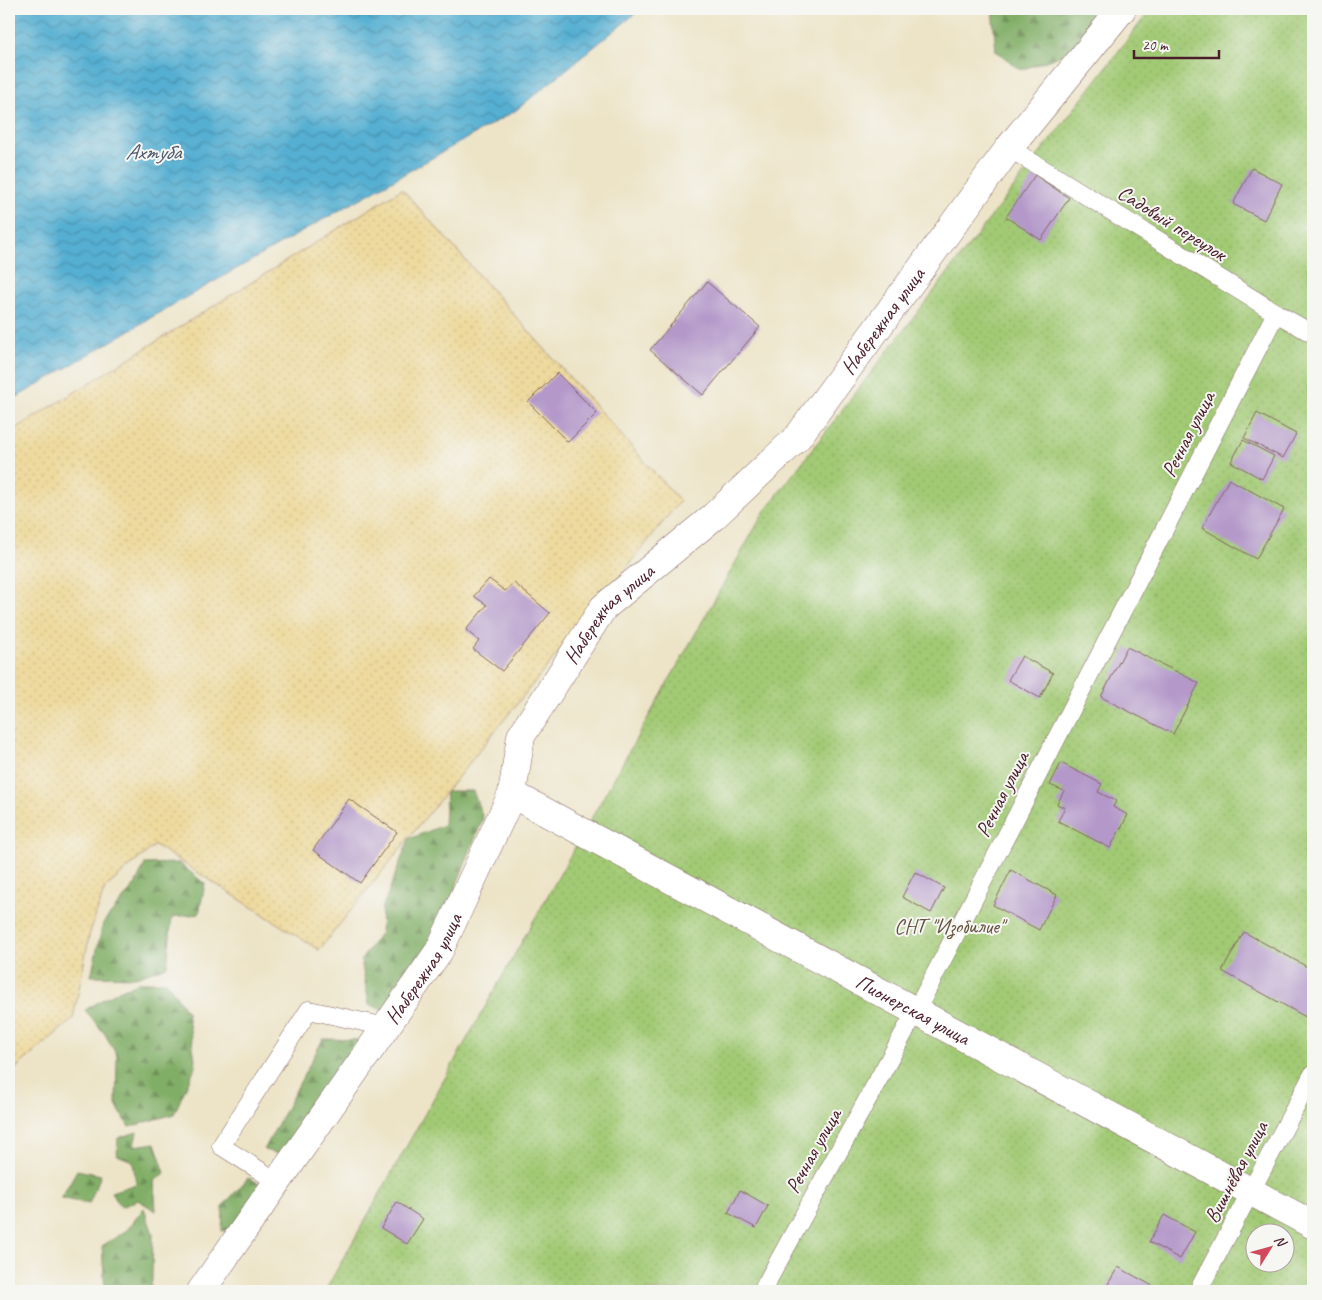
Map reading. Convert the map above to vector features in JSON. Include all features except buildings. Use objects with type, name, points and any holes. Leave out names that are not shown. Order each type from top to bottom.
[{"type":"street","name":"Набережная улица","points":[[202,1291],[440,951],[512,794],[521,736],[603,608],[713,517],[797,438],[1009,148],[1122,9]]},
{"type":"street","name":"Пионерская улица","points":[[512,794],[1313,1225]]},
{"type":"lane","name":"Садовый переулок","points":[[1009,148],[1313,334]]},
{"type":"lane","name":"Речная улица","points":[[762,1291],[916,1011],[1276,313]]},
{"type":"lane","points":[[278,1182],[221,1146],[309,1010],[386,1028]]},
{"type":"lane","name":"Вишнёвая улица","points":[[1198,1291],[1313,1074]]},
{"type":"green space","points":[[992,9],[1104,9],[1104,12],[1074,51],[1021,70],[996,51]]},
{"type":"green space","name":"СНТ \"Изобилие\"","points":[[1151,9],[1297,9],[1313,16],[1313,1291],[325,1291],[764,512]]},
{"type":"green space","points":[[446,791],[473,791],[483,818],[433,945],[385,1010],[369,1005],[361,960],[381,932],[382,909],[409,839],[444,825]]},
{"type":"green space","points":[[179,863],[205,884],[199,914],[172,917],[167,966],[136,977],[91,976],[103,923],[135,885],[145,864]]},
{"type":"green space","points":[[140,982],[167,982],[187,1012],[196,1065],[174,1114],[129,1127],[116,1105],[117,1056],[105,1034],[85,1010],[112,994]]},
{"type":"green space","points":[[323,1039],[365,1040],[284,1155],[264,1150]]},
{"type":"green space","points":[[137,1132],[134,1146],[155,1143],[165,1173],[154,1181],[156,1211],[138,1200],[121,1207],[111,1192],[136,1184],[133,1161],[117,1155],[118,1138]]},
{"type":"green space","points":[[77,1170],[101,1175],[89,1204],[61,1198]]},
{"type":"green space","points":[[248,1178],[266,1186],[238,1228],[222,1231],[223,1206]]},
{"type":"green space","points":[[144,1208],[153,1234],[150,1291],[105,1291],[102,1246],[127,1230]]},
{"type":"sand","points":[[402,189],[680,501],[319,950],[155,845],[105,888],[90,932],[73,1019],[9,1074],[9,433]]},
{"type":"water","name":"Ахтуба","points":[[9,9],[641,9],[515,111],[164,310],[9,402]]}]
